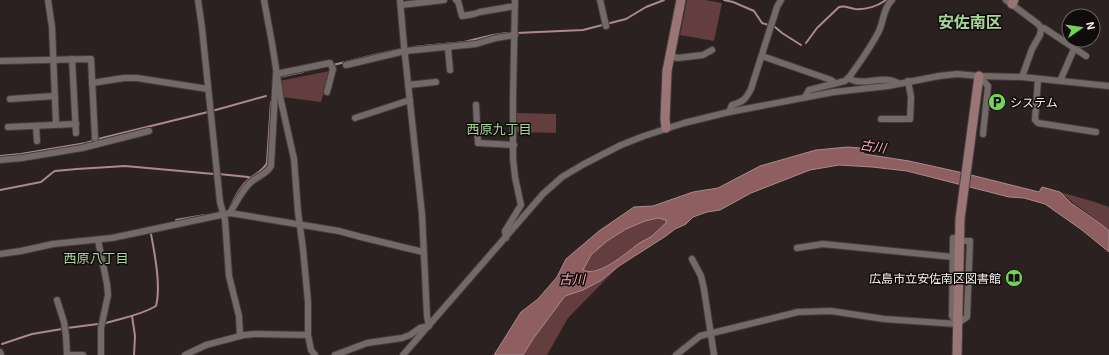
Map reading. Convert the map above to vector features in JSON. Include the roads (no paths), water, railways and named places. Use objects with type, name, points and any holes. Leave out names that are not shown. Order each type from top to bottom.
[{"type":"street","points":[[48,0],[52,27],[56,124]]},
{"type":"street","points":[[198,0],[220,202],[224,220],[229,276],[237,306],[240,336]]},
{"type":"street","points":[[264,0],[281,101],[294,159],[308,302],[308,335],[311,350],[315,355]]},
{"type":"street","points":[[429,326],[426,316],[422,214],[400,2],[444,0]]},
{"type":"street","points":[[456,0],[458,1],[462,16],[515,3],[513,158],[515,177],[521,205],[505,231],[506,238]]},
{"type":"street","points":[[600,0],[606,24]]},
{"type":"street","points":[[666,128],[667,71],[681,0]]},
{"type":"street","points":[[729,112],[732,105],[741,102],[748,97],[777,7],[781,0]]},
{"type":"street","points":[[805,98],[809,90],[845,81],[848,78],[873,41],[879,30],[887,5],[892,0]]},
{"type":"street","points":[[1011,1],[1041,28],[1044,28],[1086,56]]},
{"type":"street","points":[[1022,77],[1032,49],[1040,35],[1041,28]]},
{"type":"street","points":[[346,65],[404,49],[448,48],[476,44],[515,33]]},
{"type":"street","points":[[448,48],[450,70]]},
{"type":"street","points":[[1060,81],[1074,49]]},
{"type":"street","points":[[670,56],[678,58],[703,55],[712,50]]},
{"type":"street","points":[[762,56],[831,80],[835,84]]},
{"type":"street","points":[[72,59],[76,133]]},
{"type":"street","points":[[0,61],[91,59],[95,138]]},
{"type":"street","points":[[276,74],[332,66],[327,92]]},
{"type":"street","points":[[230,213],[251,182],[269,170],[271,166],[276,74]]},
{"type":"street","points":[[403,355],[543,194],[562,177],[621,145],[666,128],[729,112],[834,92],[888,86],[945,75],[957,74],[1022,77],[1109,86]]},
{"type":"street","points":[[980,76],[988,86],[983,134]]},
{"type":"street","points":[[956,355],[960,219],[980,76]]},
{"type":"street","points":[[92,83],[124,78],[136,78],[208,89]]},
{"type":"street","points":[[848,78],[852,81],[859,82],[890,80],[900,83]]},
{"type":"street","points":[[1038,79],[1035,120],[1038,123],[1096,132]]},
{"type":"street","points":[[881,119],[910,118],[911,97],[908,81]]},
{"type":"street","points":[[408,85],[436,82]]},
{"type":"street","points":[[10,99],[55,96]]},
{"type":"street","points":[[355,118],[410,100]]},
{"type":"street","points":[[476,105],[478,143],[514,145]]},
{"type":"street","points":[[8,127],[76,124]]},
{"type":"street","points":[[36,126],[37,141]]},
{"type":"street","points":[[0,160],[22,158],[82,148],[149,131]]},
{"type":"street","points":[[0,254],[53,244],[112,238],[230,213],[339,231],[360,238],[424,252]]},
{"type":"street","points":[[956,238],[953,238],[952,316],[957,324]]},
{"type":"street","points":[[98,240],[108,295],[101,328],[101,355]]},
{"type":"street","points":[[676,355],[700,336],[798,312],[831,311],[884,319],[957,324],[967,317],[970,241],[966,241]]},
{"type":"street","points":[[797,248],[823,244],[953,257]]},
{"type":"street","points":[[692,259],[702,283],[714,355]]},
{"type":"street","points":[[57,300],[64,322],[67,355],[83,355]]},
{"type":"street","points":[[335,355],[367,343],[402,338],[410,335],[420,328],[429,326]]},
{"type":"street","points":[[185,355],[195,353],[206,345],[240,336],[255,334],[308,335]]},
{"type":"water","name":"古川","points":[[848,147],[860,148],[864,154],[909,161],[1039,192],[1042,187],[1060,192],[1071,203],[1109,231],[1109,252],[1082,230],[1045,204],[1024,198],[1009,197],[907,171],[839,165],[810,170],[751,193],[720,210],[707,212],[693,217],[686,224],[675,229],[619,266],[600,281],[583,290],[565,296],[523,355],[494,355],[521,312],[538,299],[557,277],[566,259],[599,231],[634,207],[653,206],[693,192],[718,188],[760,166],[816,150]],"holes":[[[658,218],[666,220],[666,223],[652,236],[604,268],[589,272],[583,270],[591,255],[607,241],[626,229],[645,221]]]},
{"type":"waterway","points":[[516,33],[583,30],[626,19],[646,7],[664,0]]},
{"type":"waterway","points":[[724,0],[733,2],[754,11],[762,23],[775,27],[801,45]]},
{"type":"waterway","points":[[806,43],[817,28],[839,7],[843,6],[863,9],[876,6],[886,0]]},
{"type":"waterway","points":[[413,47],[464,42],[507,33]]},
{"type":"waterway","points":[[333,65],[401,49]]},
{"type":"waterway","points":[[279,77],[303,72]]},
{"type":"waterway","points":[[212,111],[266,96]]},
{"type":"waterway","points":[[229,210],[240,188],[250,178],[262,170],[267,163],[271,102]]},
{"type":"waterway","points":[[0,156],[86,143],[208,112]]},
{"type":"waterway","points":[[0,190],[41,182],[55,171],[77,169],[125,166],[214,174]]},
{"type":"waterway","points":[[219,174],[250,178]]},
{"type":"waterway","points":[[176,220],[205,215]]},
{"type":"waterway","points":[[106,323],[138,314],[156,306],[158,280],[151,234]]},
{"type":"waterway","points":[[132,316],[135,336],[134,355]]},
{"type":"waterway","points":[[67,328],[98,324]]},
{"type":"waterway","points":[[2,344],[32,334],[62,329]]},
{"type":"place","name":"システム","points":[[997,102]]},
{"type":"place","name":"広島市立安佐南区図書館","points":[[1014,278]]},
{"type":"district","name":"安佐南区","points":[[970,21]]},
{"type":"district","name":"西原九丁目","points":[[499,129]]},
{"type":"district","name":"西原八丁目","points":[[96,258]]}]
